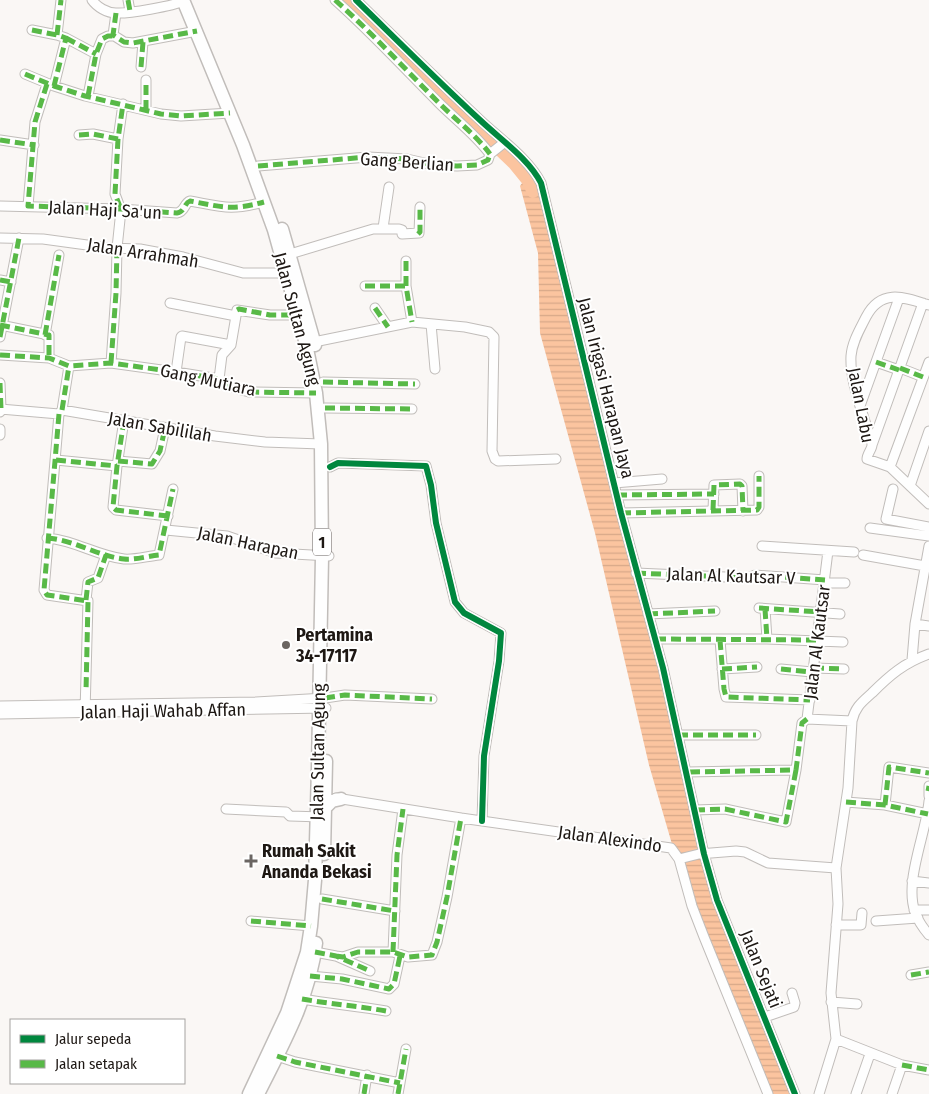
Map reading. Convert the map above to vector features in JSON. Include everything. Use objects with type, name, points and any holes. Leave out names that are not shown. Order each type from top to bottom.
[{"type":"highway","name":"Jalan Sultan Agung","points":[[186,0],[264,202],[274,230],[298,315],[311,343]]},
{"type":"highway","name":"Jalan Sultan Agung","points":[[186,0],[258,166],[290,254],[325,408],[330,467],[325,556],[322,703],[322,899],[310,976],[277,1056],[258,1094]]},
{"type":"highway","name":"Jalan Sultan Agung","points":[[320,387],[325,556]]},
{"type":"highway","points":[[322,804],[341,798]]},
{"type":"highway","name":"Jalan Sultan Agung","points":[[249,1094],[287,1013],[307,952],[322,804]]},
{"type":"street","points":[[28,206],[35,122],[50,85],[61,36],[61,0]]},
{"type":"street","points":[[92,0],[100,8],[116,13],[174,5],[186,0]]},
{"type":"street","points":[[128,0],[130,12]]},
{"type":"street","points":[[335,0],[393,46],[441,102],[481,142],[498,148]]},
{"type":"street","name":"Jalan Irigasi Harapan Jaya","points":[[356,0],[393,46],[450,92],[498,148],[532,169],[541,183],[636,573],[656,639],[695,810],[701,854]]},
{"type":"street","points":[[114,36],[113,29],[116,13]]},
{"type":"street","points":[[32,30],[61,36],[96,54]]},
{"type":"street","points":[[88,96],[96,54],[102,39],[114,36],[128,43],[143,42],[197,31]]},
{"type":"street","points":[[141,67],[143,42]]},
{"type":"street","points":[[25,74],[50,85],[88,96],[167,115],[230,113]]},
{"type":"street","points":[[146,80],[146,110]]},
{"type":"street","points":[[441,102],[450,92]]},
{"type":"street","points":[[111,363],[121,209],[115,194],[118,139],[123,104]]},
{"type":"street","points":[[79,134],[93,134],[118,139]]},
{"type":"street","points":[[0,140],[34,146]]},
{"type":"street","name":"Gang Berlian","points":[[258,166],[368,157],[408,159],[433,165],[473,166],[488,160],[498,148]]},
{"type":"street","points":[[383,228],[389,187]]},
{"type":"street","name":"Jalan Haji Sa'un","points":[[0,206],[121,209],[177,213],[182,212],[190,201],[232,208],[264,202]]},
{"type":"street","points":[[290,254],[372,229],[402,230],[402,234],[418,234],[420,232],[420,207]]},
{"type":"street","name":"Jalan Arrahmah","points":[[0,238],[58,240],[117,248],[140,249],[178,255],[243,274],[285,273]]},
{"type":"street","points":[[0,337],[19,238]]},
{"type":"street","points":[[45,335],[59,255]]},
{"type":"street","points":[[406,260],[406,286],[412,322]]},
{"type":"street","points":[[0,280],[11,282]]},
{"type":"street","points":[[365,286],[406,286]]},
{"type":"street","name":"Jalan Labu","points":[[899,298],[886,297],[875,303],[868,312],[856,337],[852,350],[852,362],[860,406],[872,445],[867,459],[890,467],[929,504]]},
{"type":"street","points":[[860,406],[899,298],[926,304],[899,369],[872,445]]},
{"type":"street","points":[[170,303],[236,316]]},
{"type":"street","points":[[375,308],[388,327]]},
{"type":"street","points":[[218,379],[222,355],[231,345],[237,310],[298,315]]},
{"type":"street","points":[[311,343],[412,322],[465,327],[489,332],[494,337],[492,451],[495,459],[498,461],[556,459]]},
{"type":"street","points":[[431,324],[435,368]]},
{"type":"street","points":[[1,326],[49,335],[49,358]]},
{"type":"street","points":[[176,372],[182,336],[231,345]]},
{"type":"street","points":[[0,354],[49,358],[69,366],[61,412],[47,538],[44,592],[47,595],[86,600]]},
{"type":"street","points":[[876,362],[923,377]]},
{"type":"street","points":[[890,467],[929,362]]},
{"type":"street","name":"Gang Mutiara","points":[[69,366],[111,363],[176,372],[218,379],[235,388],[249,392],[320,387],[415,384]]},
{"type":"street","points":[[0,383],[0,410]]},
{"type":"street","points":[[325,408],[412,409]]},
{"type":"street","name":"Jalan Sabililah","points":[[0,410],[61,412],[124,420],[215,436],[265,442],[321,444]]},
{"type":"street","points":[[124,420],[112,505],[114,508],[168,516]]},
{"type":"street","points":[[56,460],[152,464],[160,451],[165,428]]},
{"type":"street","points":[[0,429],[0,435]]},
{"type":"street","points":[[910,486],[929,431]]},
{"type":"street","points":[[330,467],[338,463],[423,465],[428,467],[436,523],[455,602],[464,612],[501,633],[499,661],[484,756],[482,821]]},
{"type":"street","points":[[621,513],[743,511],[758,509],[759,476]]},
{"type":"street","points":[[614,483],[662,479]]},
{"type":"street","points":[[713,510],[714,484],[741,484],[743,511]]},
{"type":"street","points":[[47,538],[72,542],[106,555],[127,559],[159,555],[166,530],[173,489]]},
{"type":"street","points":[[893,489],[886,519],[929,527]]},
{"type":"street","points":[[617,496],[714,494]]},
{"type":"street","points":[[870,528],[929,536]]},
{"type":"street","name":"Jalan Harapan","points":[[166,530],[218,534],[236,538],[276,553],[325,556]]},
{"type":"street","points":[[762,546],[854,552]]},
{"type":"street","points":[[912,660],[929,546]]},
{"type":"street","name":"Jalan Al Kautsar","points":[[828,551],[807,719],[852,720]]},
{"type":"street","points":[[86,710],[89,603],[86,600],[88,582],[98,578],[106,555]]},
{"type":"street","points":[[863,555],[925,566]]},
{"type":"street","name":"Jalan Al Kautsar V","points":[[636,573],[748,578],[755,575],[845,583]]},
{"type":"street","points":[[767,639],[762,609],[840,614]]},
{"type":"street","points":[[648,614],[715,611]]},
{"type":"street","points":[[916,624],[929,626]]},
{"type":"street","points":[[656,639],[767,639],[843,642]]},
{"type":"street","points":[[720,640],[726,697],[810,700]]},
{"type":"street","points":[[819,1094],[836,1039],[831,1002],[831,984],[838,900],[836,868],[846,802],[852,720],[856,708],[892,673],[912,660],[929,654]]},
{"type":"street","points":[[722,669],[757,667]]},
{"type":"street","points":[[781,669],[844,669]]},
{"type":"street","name":"Jalan Haji Wahab Affan","points":[[0,714],[322,703],[344,695],[432,699]]},
{"type":"street","name":"Jalan Haji Wahab Affan","points":[[0,706],[86,710]]},
{"type":"street","points":[[695,810],[725,809],[786,822],[796,770],[802,723],[807,719]]},
{"type":"street","points":[[678,735],[756,735]]},
{"type":"street","points":[[885,805],[889,767],[929,773]]},
{"type":"street","points":[[687,772],[796,770]]},
{"type":"street","points":[[929,793],[928,820],[912,881],[916,914],[929,935]]},
{"type":"street","name":"Jalan Alexindo","points":[[341,798],[461,818],[667,846],[683,858],[695,914],[768,1094]]},
{"type":"street","points":[[846,802],[885,805],[928,820]]},
{"type":"street","points":[[226,809],[286,812],[290,816],[322,804]]},
{"type":"street","points":[[310,976],[342,979],[389,990],[394,984],[397,954],[394,911],[397,855],[403,809]]},
{"type":"street","points":[[315,952],[343,957],[358,952],[425,957],[433,954],[447,897],[461,818]]},
{"type":"street","points":[[683,858],[701,854],[741,851],[768,863],[836,868]]},
{"type":"street","points":[[919,852],[929,853]]},
{"type":"street","name":"Jalan Sejati","points":[[701,854],[717,902],[796,1094]]},
{"type":"street","points":[[912,881],[929,883]]},
{"type":"street","points":[[322,899],[394,911]]},
{"type":"street","points":[[876,921],[929,910]]},
{"type":"street","points":[[836,925],[860,925],[862,913]]},
{"type":"street","points":[[251,921],[311,926]]},
{"type":"street","points":[[336,956],[370,971]]},
{"type":"street","points":[[911,974],[929,972]]},
{"type":"street","points":[[765,1017],[794,1007],[795,1003],[792,993]]},
{"type":"street","points":[[302,999],[386,1011]]},
{"type":"street","points":[[831,1002],[857,1004]]},
{"type":"street","points":[[836,1039],[902,1065],[929,1070]]},
{"type":"street","points":[[398,1094],[406,1049]]},
{"type":"street","points":[[856,1094],[870,1054]]},
{"type":"street","points":[[277,1056],[296,1062],[400,1083]]},
{"type":"street","points":[[892,1094],[902,1065]]},
{"type":"street","points":[[364,1094],[367,1075]]},
{"type":"shaded area","points":[[532,169],[540,180],[717,900],[796,1094],[768,1094],[674,851],[649,765],[595,533],[540,333],[538,253],[520,186]]},
{"type":"waterway","points":[[343,0],[514,164],[527,180],[533,192]]},
{"type":"marked path","points":[[57,35],[61,0]]},
{"type":"marked path","points":[[128,0],[130,11]]},
{"type":"marked path","points":[[335,0],[472,134],[490,154]]},
{"type":"marked path","points":[[116,13],[113,35],[124,42],[133,43],[197,31]]},
{"type":"marked path","points":[[32,30],[66,38],[54,86]]},
{"type":"marked path","points":[[88,96],[96,54],[102,39],[114,36]]},
{"type":"marked path","points":[[66,38],[96,54]]},
{"type":"marked path","points":[[141,67],[143,42]]},
{"type":"marked path","points":[[25,74],[85,96],[161,114],[181,116],[230,113]]},
{"type":"marked path","points":[[146,80],[146,110]]},
{"type":"marked path","points":[[47,84],[35,122],[28,206],[177,213],[182,211],[190,201],[227,207],[264,202]]},
{"type":"marked path","points":[[79,135],[93,134],[118,139],[123,104]]},
{"type":"marked path","points":[[118,139],[115,194],[121,209]]},
{"type":"marked path","points":[[0,140],[34,145]]},
{"type":"marked path","points":[[258,166],[368,157],[407,159],[433,165],[477,165],[488,160],[490,154]]},
{"type":"marked path","points":[[418,234],[420,232],[420,207]]},
{"type":"marked path","points":[[0,337],[19,238]]},
{"type":"marked path","points":[[111,363],[117,248]]},
{"type":"marked path","points":[[45,335],[59,255]]},
{"type":"marked path","points":[[406,261],[406,286],[412,322]]},
{"type":"marked path","points":[[0,280],[11,282]]},
{"type":"marked path","points":[[365,286],[406,286]]},
{"type":"marked path","points":[[375,308],[388,327]]},
{"type":"marked path","points":[[237,310],[270,315],[298,315]]},
{"type":"marked path","points":[[0,325],[49,335],[49,358]]},
{"type":"marked path","points":[[0,355],[49,358],[69,366],[111,363],[176,372],[219,379],[235,388],[249,392],[316,393]]},
{"type":"marked path","points":[[876,362],[899,370]]},
{"type":"marked path","points":[[62,410],[69,366]]},
{"type":"marked path","points":[[900,368],[923,377]]},
{"type":"marked path","points":[[323,382],[415,384]]},
{"type":"marked path","points":[[0,383],[1,409]]},
{"type":"marked path","points":[[325,408],[412,409]]},
{"type":"marked path","points":[[59,414],[44,590],[47,595],[88,601],[86,692]]},
{"type":"marked path","points":[[124,420],[113,507],[116,510],[168,516]]},
{"type":"marked path","points":[[118,461],[152,464],[160,451],[165,428]]},
{"type":"marked path","points":[[56,460],[117,466]]},
{"type":"marked path","points":[[621,513],[757,510],[759,507],[759,476]]},
{"type":"marked path","points":[[713,510],[714,485],[740,484],[742,486],[743,511]]},
{"type":"marked path","points":[[47,538],[57,539],[105,555],[124,559],[159,555],[173,489]]},
{"type":"marked path","points":[[617,495],[714,494]]},
{"type":"marked path","points":[[86,600],[88,582],[98,578],[106,555]]},
{"type":"marked path","points":[[636,573],[748,578],[755,575],[825,580]]},
{"type":"marked path","points":[[759,608],[820,612]]},
{"type":"marked path","points":[[765,609],[767,639]]},
{"type":"marked path","points":[[648,614],[715,611]]},
{"type":"marked path","points":[[656,639],[818,640]]},
{"type":"marked path","points":[[720,640],[726,697],[810,700]]},
{"type":"marked path","points":[[722,669],[757,667]]},
{"type":"marked path","points":[[814,668],[844,669]]},
{"type":"marked path","points":[[781,669],[812,672]]},
{"type":"marked path","points":[[325,698],[345,695],[432,699]]},
{"type":"marked path","points":[[690,772],[796,770],[802,723],[807,719]]},
{"type":"marked path","points":[[678,735],[756,735]]},
{"type":"marked path","points":[[885,805],[889,767],[929,773]]},
{"type":"marked path","points":[[695,810],[725,809],[786,822],[796,770]]},
{"type":"marked path","points":[[928,791],[929,786]]},
{"type":"marked path","points":[[846,802],[885,805],[928,814]]},
{"type":"marked path","points":[[393,952],[397,855],[403,809]]},
{"type":"marked path","points":[[336,956],[343,957],[358,952],[393,952],[408,957],[432,955],[437,942],[447,897],[461,818]]},
{"type":"marked path","points":[[322,899],[395,911]]},
{"type":"marked path","points":[[251,921],[311,926]]},
{"type":"marked path","points":[[315,952],[336,956],[370,971]]},
{"type":"marked path","points":[[310,976],[342,979],[389,989],[394,984],[400,956]]},
{"type":"marked path","points":[[911,975],[929,972]]},
{"type":"marked path","points":[[302,999],[386,1011]]},
{"type":"marked path","points":[[398,1094],[406,1049]]},
{"type":"marked path","points":[[277,1056],[295,1062],[400,1083]]},
{"type":"marked path","points":[[902,1065],[929,1070]]},
{"type":"marked path","points":[[364,1094],[367,1075]]},
{"type":"cycle path","points":[[356,0],[464,105],[522,158],[541,183],[621,513],[663,668],[704,854],[717,900],[795,1094]]},
{"type":"cycle path","points":[[330,467],[338,463],[426,466],[431,485],[436,523],[455,602],[464,613],[501,633],[499,661],[484,756],[482,821]]},
{"type":"place","name":"Pertamina 34-17117","points":[[286,645]]},
{"type":"place","name":"Rumah Sakit Ananda Bekasi","points":[[251,861]]}]
